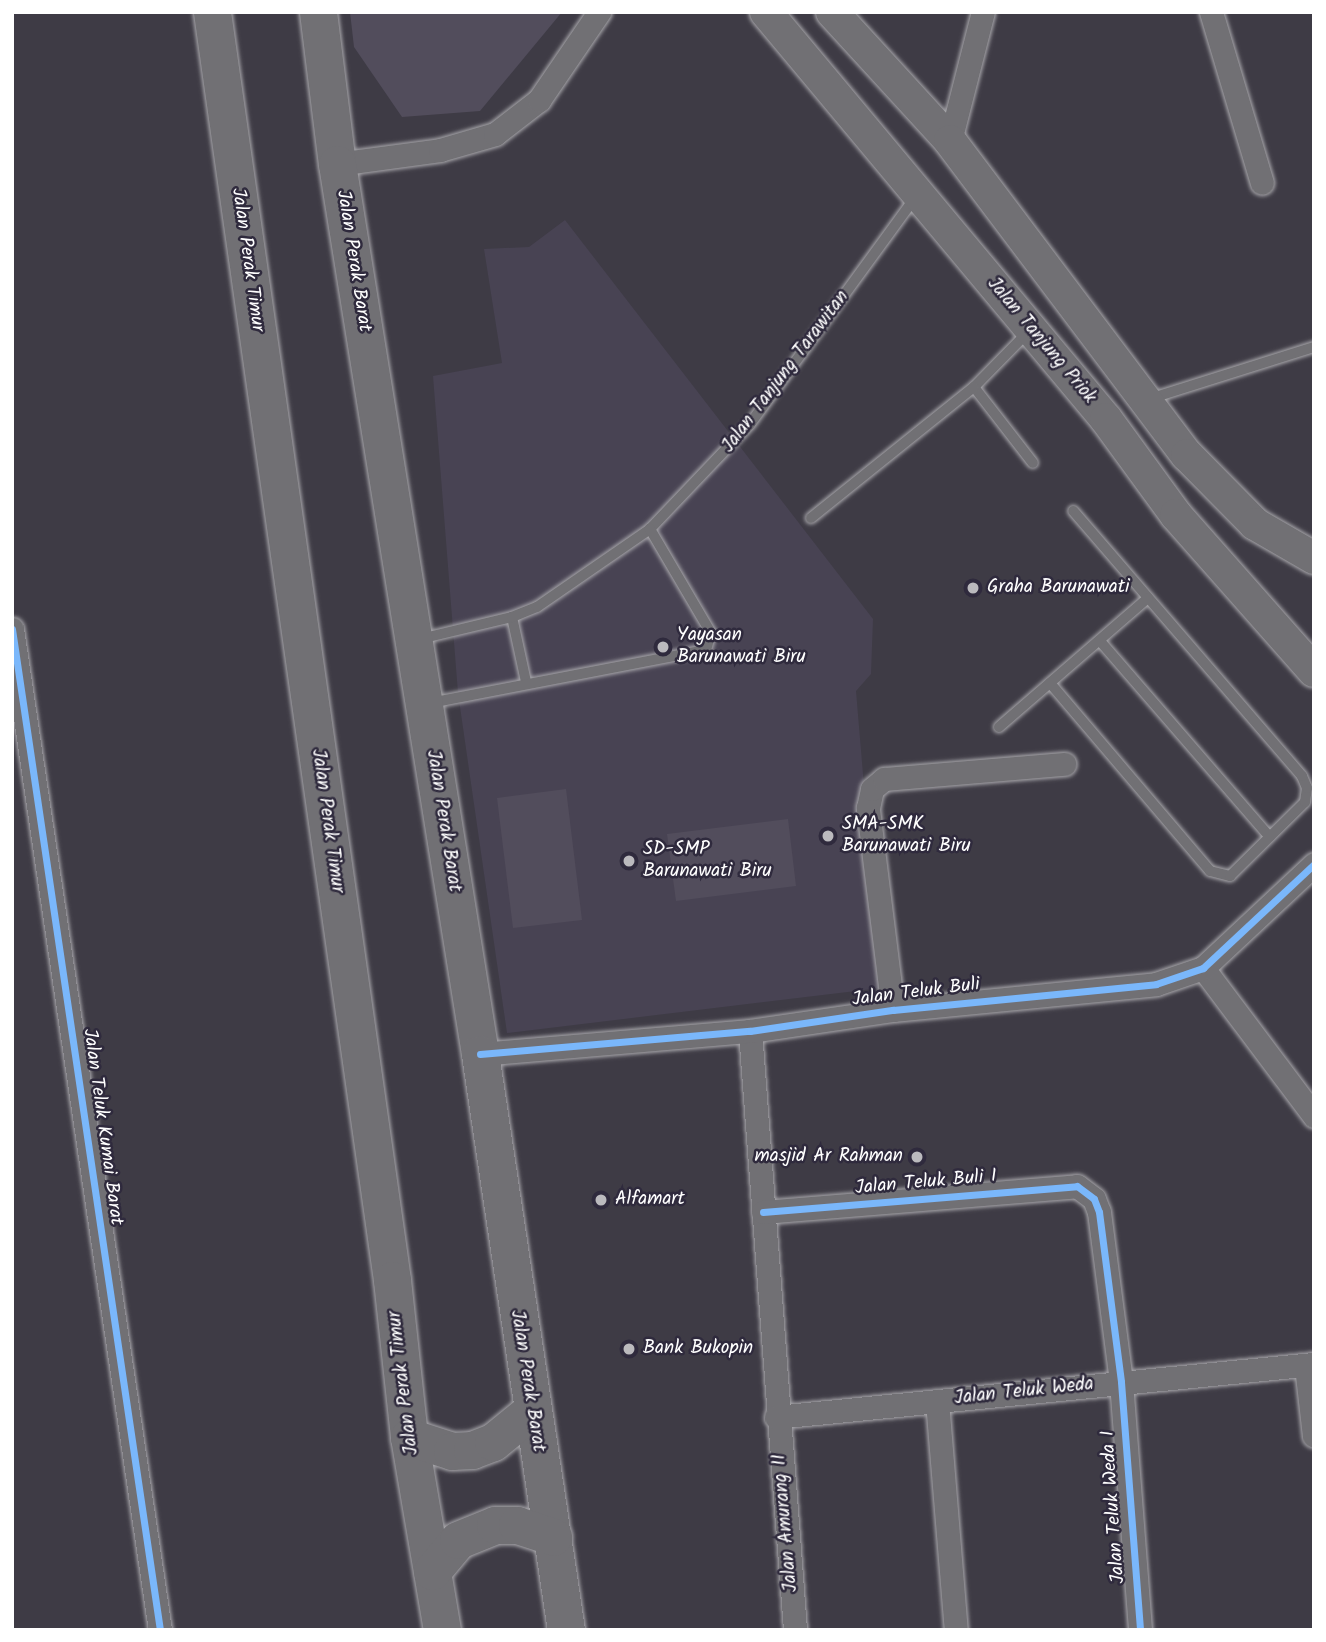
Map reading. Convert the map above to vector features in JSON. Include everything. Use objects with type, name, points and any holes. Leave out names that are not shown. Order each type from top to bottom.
[{"type":"highway","name":"Jalan Perak Timur","points":[[212,12],[392,1280],[409,1437],[442,1630]]},
{"type":"highway","name":"Jalan Perak Barat","points":[[318,12],[337,164],[480,1054],[531,1411],[566,1630]]},
{"type":"highway","points":[[409,1437],[452,1451],[472,1450],[493,1442],[531,1411]]},
{"type":"highway","points":[[432,1571],[457,1540],[486,1528],[517,1525],[552,1536]]},
{"type":"main road","name":"Jalan Tanjung Priok","points":[[766,12],[1106,419],[1176,515],[1314,671]]},
{"type":"main road","points":[[832,12],[950,141],[1187,455],[1255,524],[1314,558]]},
{"type":"street","points":[[337,164],[440,150],[495,134],[539,100],[599,12]]},
{"type":"street","points":[[950,141],[983,12]]},
{"type":"street","points":[[1212,12],[1262,183]]},
{"type":"street","name":"Jalan Teluk Kumai Barat","points":[[12,629],[160,1630]]},
{"type":"street","points":[[893,1010],[869,808],[872,789],[884,779],[1065,764]]},
{"type":"street","name":"Jalan Teluk Buli","points":[[480,1054],[750,1031],[893,1010],[1156,984],[1203,968],[1314,864]]},
{"type":"street","points":[[1203,968],[1314,1116]]},
{"type":"street","name":"Jalan Amurang II","points":[[750,1031],[776,1417],[795,1630]]},
{"type":"street","name":"Jalan Teluk Buli I","points":[[763,1212],[1077,1186],[1088,1193],[1099,1212],[1121,1382]]},
{"type":"street","points":[[1310,1365],[1314,1436]]},
{"type":"street","name":"Jalan Teluk Weda","points":[[776,1417],[1310,1365]]},
{"type":"street","name":"Jalan Teluk Weda I","points":[[1121,1382],[1140,1630]]},
{"type":"street","points":[[937,1401],[956,1630]]},
{"type":"lane","name":"Jalan Tanjung Tarawitan","points":[[414,640],[512,617],[569,588],[650,529],[750,424],[918,195]]},
{"type":"lane","points":[[811,518],[974,387],[1031,329]]},
{"type":"lane","points":[[1144,401],[1314,347]]},
{"type":"lane","points":[[974,387],[1033,463]]},
{"type":"lane","points":[[1050,684],[1210,872],[1230,876],[1305,802],[1307,788],[1302,776],[1073,511]]},
{"type":"lane","points":[[425,704],[526,682],[700,653],[710,646],[710,633],[650,529]]},
{"type":"lane","points":[[999,727],[1147,598]]},
{"type":"lane","points":[[512,617],[526,682]]},
{"type":"lane","points":[[1100,641],[1269,837]]},
{"type":"shaded area","points":[[350,12],[562,12],[480,111],[402,117],[354,47]]},
{"type":"shaded area","name":"Yayasan Barunawati Biru","points":[[565,220],[873,619],[871,674],[856,691],[881,988],[507,1033],[458,693],[433,376],[502,363],[484,249],[529,247]]},
{"type":"shaded area","points":[[566,789],[582,920],[513,928],[497,798]]},
{"type":"shaded area","points":[[788,819],[796,886],[676,901],[667,834]]},
{"type":"cycle path","points":[[12,629],[160,1630]]},
{"type":"cycle path","points":[[480,1054],[750,1031],[893,1010],[1156,984],[1203,968],[1314,864]]},
{"type":"cycle path","points":[[763,1212],[1077,1186],[1094,1199],[1099,1212],[1121,1382],[1140,1630]]},
{"type":"place","name":"Graha Barunawati","points":[[973,588]]},
{"type":"place","name":"Yayasan Barunawati Biru","points":[[663,647]]},
{"type":"place","name":"SMA-SMK Barunawati Biru","points":[[828,836]]},
{"type":"place","name":"SD-SMP Barunawati Biru","points":[[629,861]]},
{"type":"place","name":"masjid Ar Rahman","points":[[917,1157]]},
{"type":"place","name":"Alfamart","points":[[601,1200]]},
{"type":"place","name":"Bank Bukopin","points":[[629,1349]]}]
